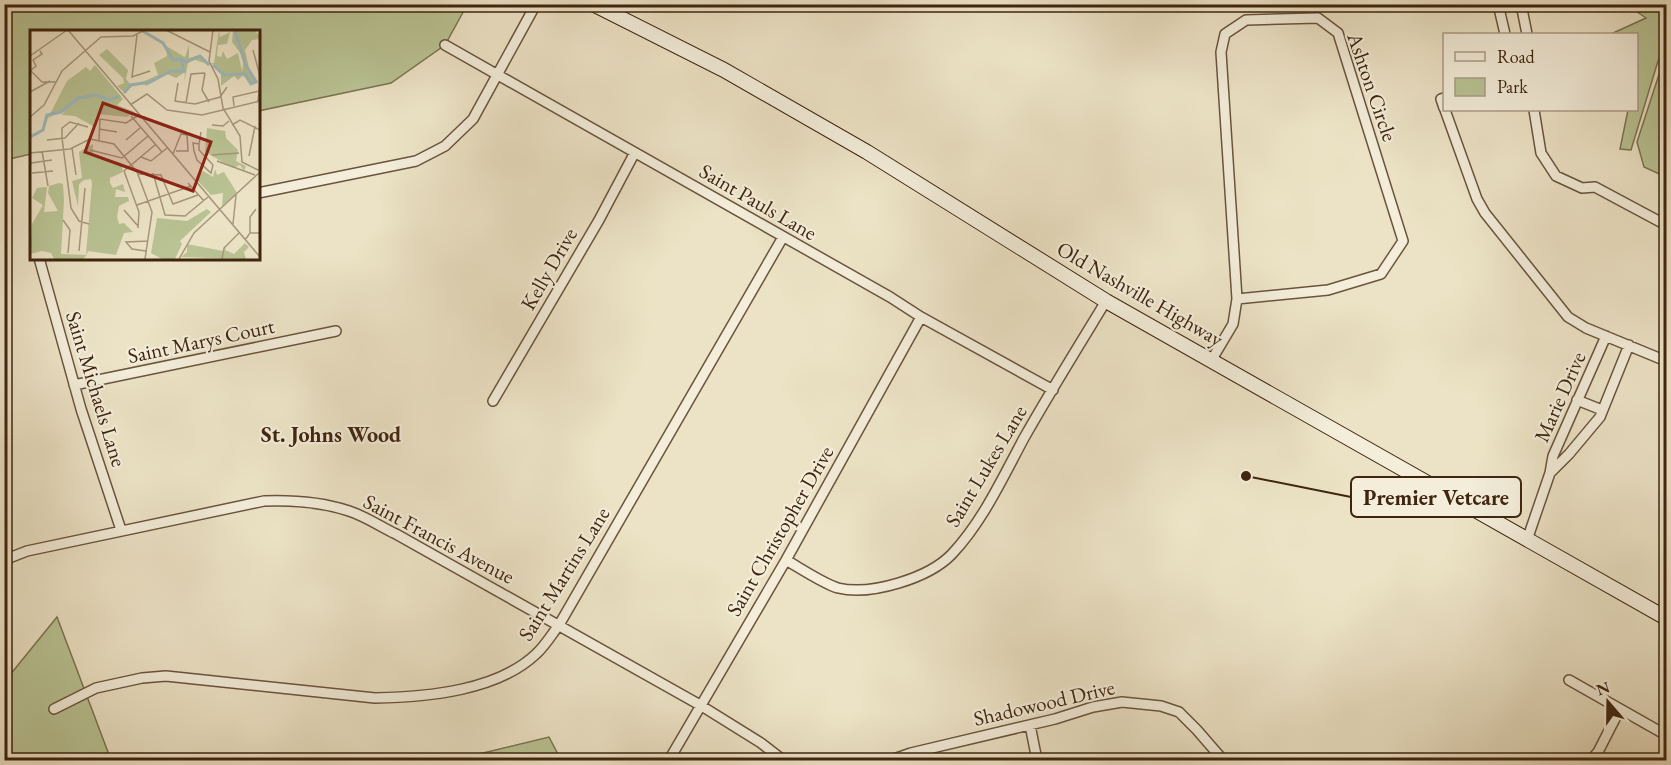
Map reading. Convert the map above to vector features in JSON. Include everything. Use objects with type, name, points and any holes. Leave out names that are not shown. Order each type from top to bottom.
[{"type":"main road","name":"Old Nashville Highway","points":[[593,4],[724,70],[867,152],[1106,301],[1666,618]]},
{"type":"street","points":[[260,193],[416,161],[445,146],[472,119],[536,4]]},
{"type":"street","points":[[1498,4],[1505,33]]},
{"type":"street","points":[[1521,4],[1527,33]]},
{"type":"street","name":"Ashton Circle","points":[[1211,361],[1233,324],[1238,299],[1221,52],[1225,34],[1246,20],[1318,18],[1338,33],[1403,241],[1381,274],[1328,290],[1238,299]]},
{"type":"street","name":"Saint Pauls Lane","points":[[445,45],[1053,390]]},
{"type":"street","points":[[1446,111],[1477,199],[1485,213],[1568,317],[1586,328],[1666,361]]},
{"type":"street","points":[[1534,111],[1541,153],[1556,176],[1582,188],[1595,187],[1666,225]]},
{"type":"street","name":"Kelly Drive","points":[[493,401],[599,220],[634,154]]},
{"type":"street","name":"Saint Martins Lane","points":[[54,709],[96,688],[142,678],[166,676],[375,698],[424,695],[477,685],[511,672],[538,653],[559,625],[783,237]]},
{"type":"street","name":"Saint Michaels Lane","points":[[40,260],[74,385],[121,530]]},
{"type":"street","name":"Saint Lukes Lane","points":[[786,560],[837,588],[864,590],[898,583],[932,570],[951,554],[977,523],[1106,301]]},
{"type":"street","name":"Saint Christopher Drive","points":[[669,760],[786,560],[921,317]]},
{"type":"street","name":"Saint Marys Court","points":[[74,385],[336,331]]},
{"type":"street","name":"Marie Drive","points":[[1527,540],[1550,473],[1553,456],[1606,336]]},
{"type":"street","name":"Marie Drive","points":[[1550,473],[1599,417],[1629,345]]},
{"type":"street","points":[[1577,400],[1602,410]]},
{"type":"street","name":"Saint Francis Avenue","points":[[4,560],[27,550],[264,501],[288,500],[351,511],[700,705],[761,743],[783,760]]},
{"type":"street","points":[[1569,680],[1666,735]]},
{"type":"street","name":"Shadowood Drive","points":[[891,760],[929,748],[1108,704],[1139,703],[1161,706],[1179,712],[1222,760]]},
{"type":"street","points":[[1591,760],[1598,752],[1620,709]]},
{"type":"street","points":[[1030,725],[1037,760]]},
{"type":"green space","points":[[5,5],[467,5],[445,45],[391,83],[260,111],[260,30],[30,30],[30,154],[5,160]]},
{"type":"green space","points":[[1627,5],[1666,5],[1666,47],[1658,61],[1631,150],[1620,149],[1628,111],[1638,111],[1638,33],[1613,33],[1646,18]]},
{"type":"green space","points":[[1666,53],[1666,177],[1644,167],[1637,142]]},
{"type":"green space","points":[[57,617],[111,760],[5,760],[5,681]]},
{"type":"green space","points":[[549,737],[561,760],[454,760]]},
{"type":"place","name":"Premier Vetcare","points":[[1246,476]]},
{"type":"district","name":"St. Johns Wood","points":[[331,434]]}]
